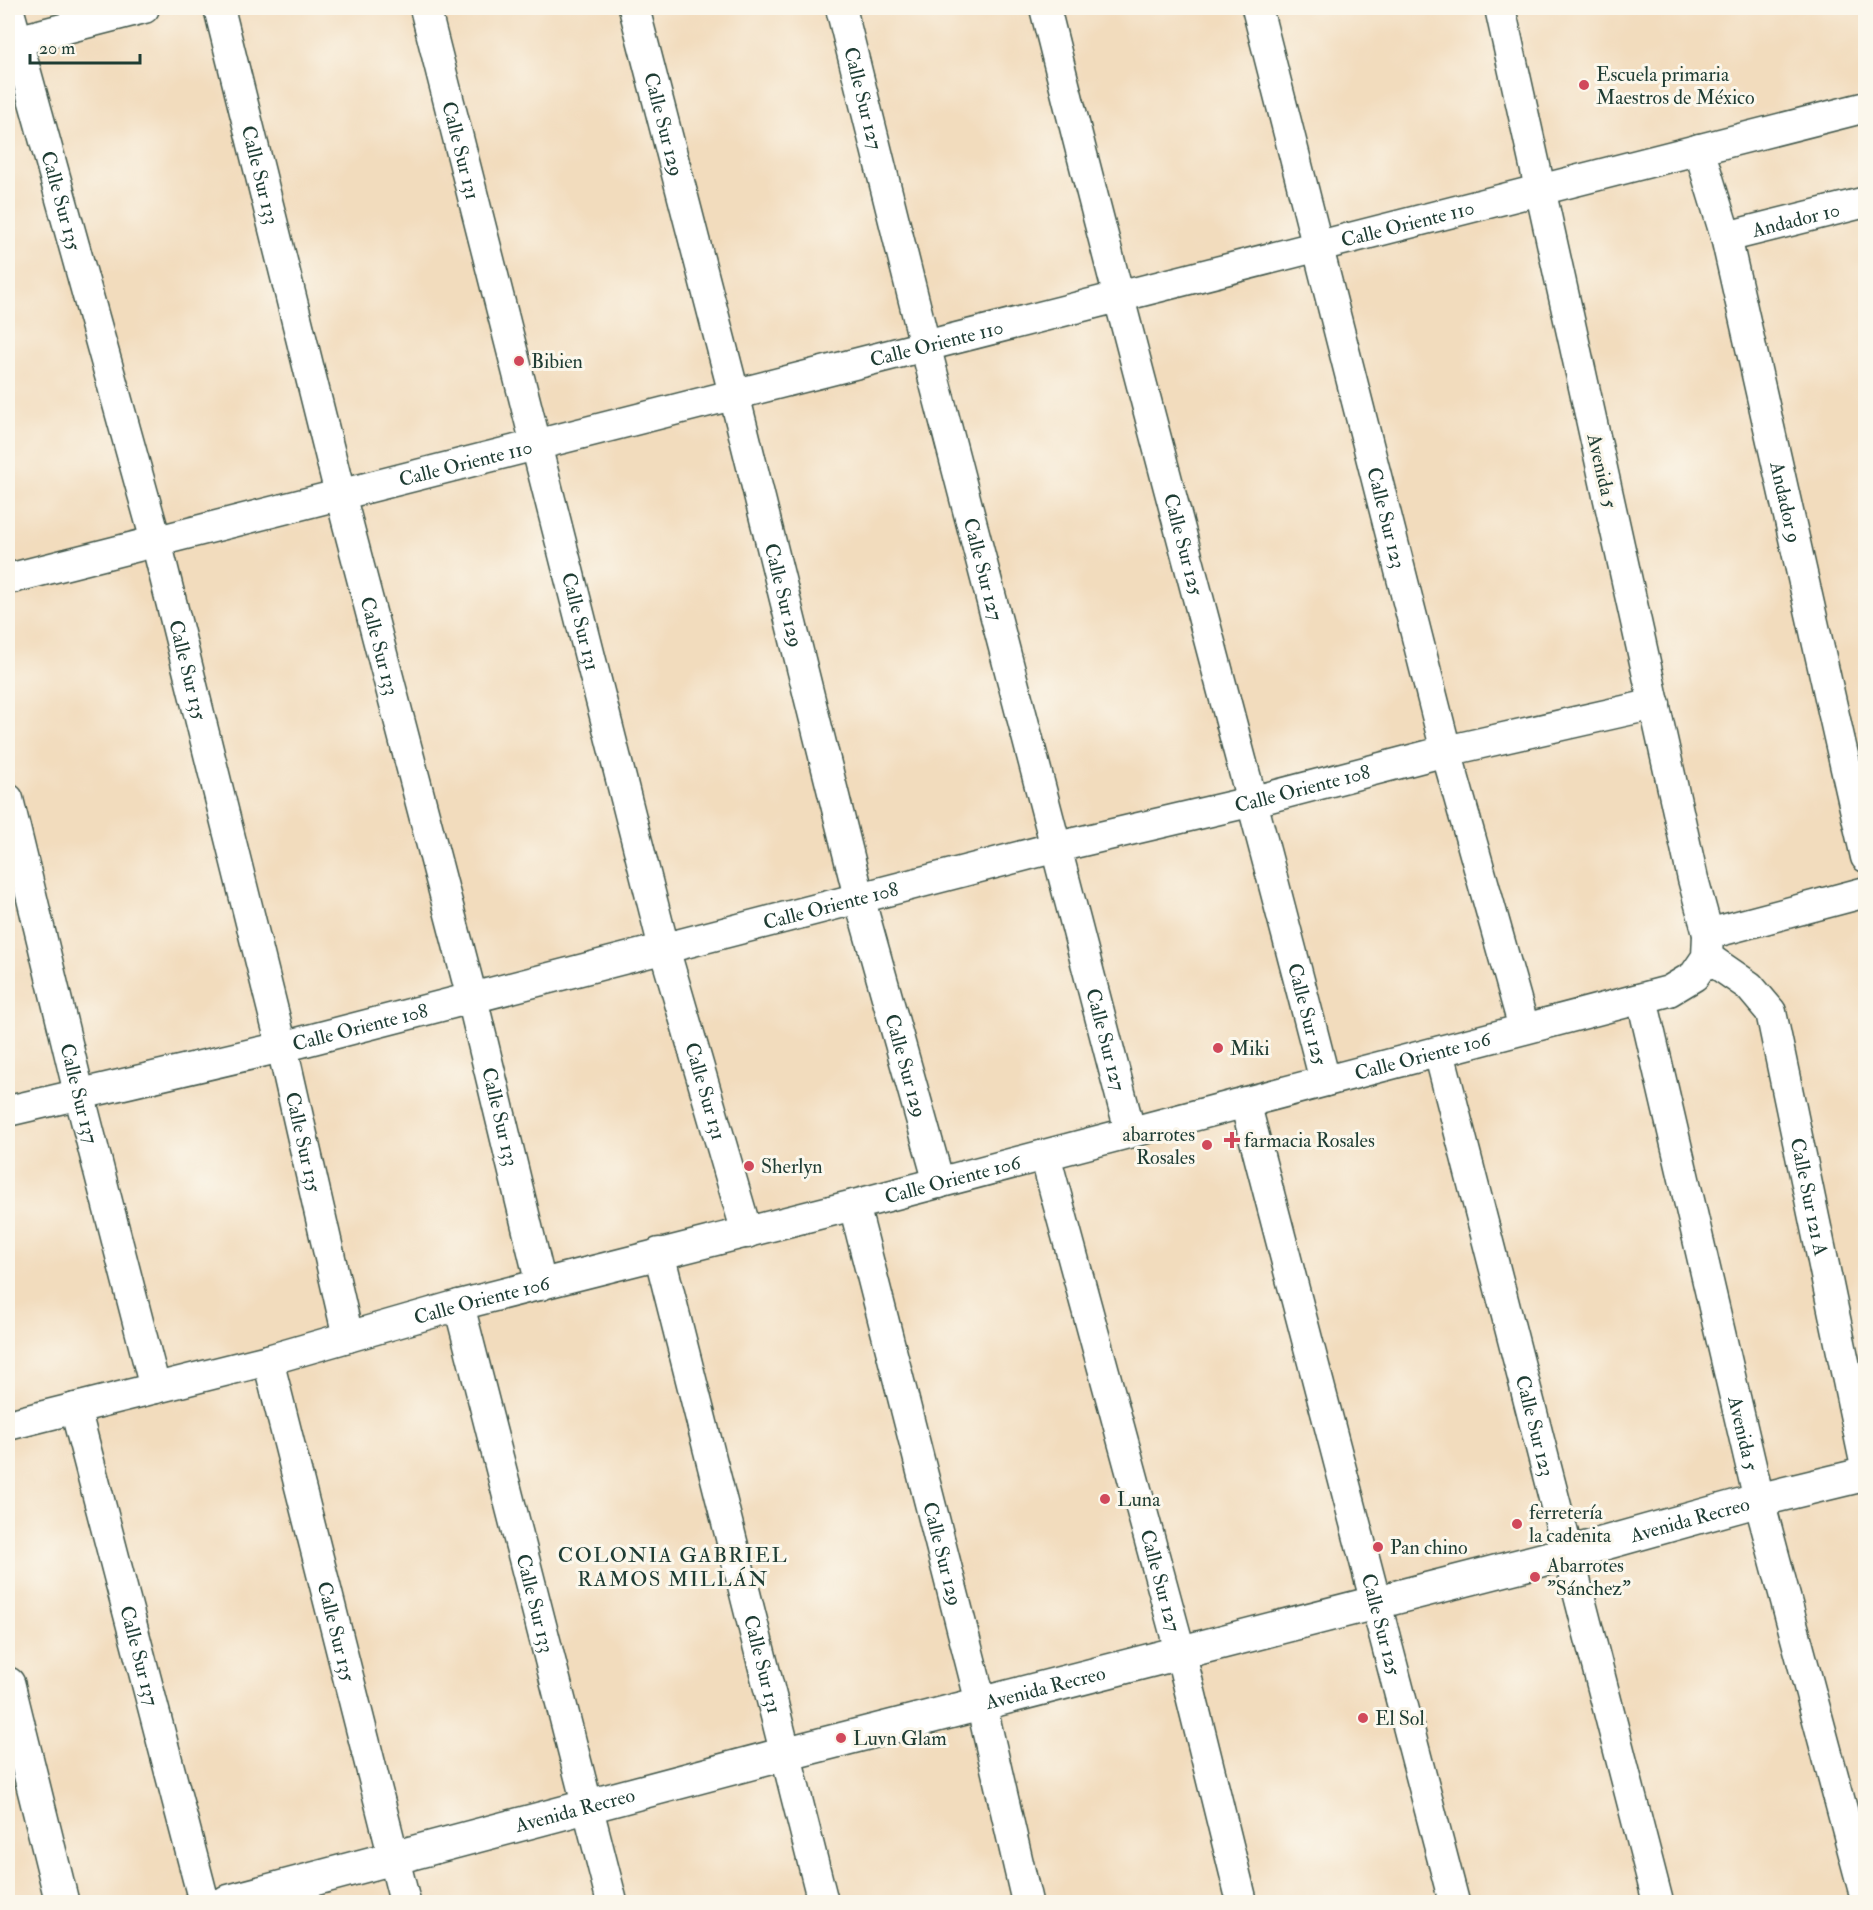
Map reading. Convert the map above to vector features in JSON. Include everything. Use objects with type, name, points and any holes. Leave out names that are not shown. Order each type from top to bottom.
[{"type":"street","name":"Calle Sur 135","points":[[8,8],[12,42],[156,541],[282,1047],[348,1337]]},
{"type":"street","points":[[12,42],[144,8]]},
{"type":"street","name":"Calle Sur 133","points":[[219,8],[340,494],[472,998],[541,1285]]},
{"type":"street","name":"Calle Sur 131","points":[[425,8],[664,948],[747,1233]]},
{"type":"street","name":"Calle Sur 129","points":[[634,8],[734,394],[859,897],[939,1183]]},
{"type":"street","name":"Calle Sur 127","points":[[841,8],[925,345],[1130,1131]]},
{"type":"street","name":"Calle Sur 125","points":[[1045,8],[1116,297],[1254,801],[1325,1081]]},
{"type":"street","name":"Calle Sur 123","points":[[1257,8],[1446,751],[1524,1028]]},
{"type":"street","name":"Avenida 5","points":[[1500,8],[1707,946]]},
{"type":"street","name":"Calle Oriente 110","points":[[8,579],[1866,107]]},
{"type":"street","name":"Andador 9","points":[[1699,149],[1726,237],[1866,857]]},
{"type":"street","name":"Andador 10","points":[[1726,237],[1866,202]]},
{"type":"street","name":"Calle Oriente 108","points":[[8,1111],[282,1047],[1057,847],[1254,801],[1446,751],[1655,704]]},
{"type":"street","name":"Calle Sur 137","points":[[8,799],[79,1093],[155,1388]]},
{"type":"street","points":[[1707,946],[1866,892]]},
{"type":"street","name":"Calle Oriente 106","points":[[8,1425],[267,1360],[459,1305],[659,1253],[747,1233],[1130,1131],[1642,999],[1669,991],[1694,976],[1707,946]]},
{"type":"street","name":"Calle Sur 121 A","points":[[1707,946],[1749,986],[1771,1012],[1866,1467]]},
{"type":"street","name":"Avenida 5","points":[[1642,999],[1759,1500],[1866,1899]]},
{"type":"street","name":"Calle Sur 123","points":[[1439,1052],[1658,1902]]},
{"type":"street","name":"Calle Sur 125","points":[[1245,1102],[1454,1902]]},
{"type":"street","name":"Calle Sur 127","points":[[1045,1155],[1180,1651],[1242,1902]]},
{"type":"street","name":"Calle Sur 129","points":[[854,1205],[981,1703],[1027,1902]]},
{"type":"street","name":"Calle Sur 131","points":[[659,1253],[823,1902]]},
{"type":"street","name":"Calle Sur 133","points":[[459,1305],[612,1902]]},
{"type":"street","name":"Calle Sur 135","points":[[267,1360],[405,1902]]},
{"type":"street","name":"Calle Sur 137","points":[[75,1408],[204,1902]]},
{"type":"street","name":"Avenida Recreo","points":[[227,1902],[785,1754],[1569,1553],[1759,1500],[1866,1474]]},
{"type":"street","points":[[8,1684],[62,1902]]},
{"type":"place","name":"Escuela primaria Maestros de México","points":[[1584,85]]},
{"type":"place","name":"Bibien","points":[[519,361]]},
{"type":"place","name":"Miki","points":[[1218,1048]]},
{"type":"place","name":"farmacia Rosales","points":[[1232,1140]]},
{"type":"place","name":"abarrotes Rosales","points":[[1207,1145]]},
{"type":"place","name":"Sherlyn","points":[[749,1166]]},
{"type":"place","name":"Luna","points":[[1105,1499]]},
{"type":"place","name":"ferretería la cadenita","points":[[1517,1524]]},
{"type":"place","name":"Pan chino","points":[[1378,1547]]},
{"type":"place","name":"Abarrotes \"Sánchez\"","points":[[1535,1577]]},
{"type":"place","name":"El Sol","points":[[1363,1718]]},
{"type":"place","name":"Luvn Glam","points":[[841,1738]]},
{"type":"district","name":"COLONIA GABRIEL RAMOS MILLÁN","points":[[673,1567]]}]
